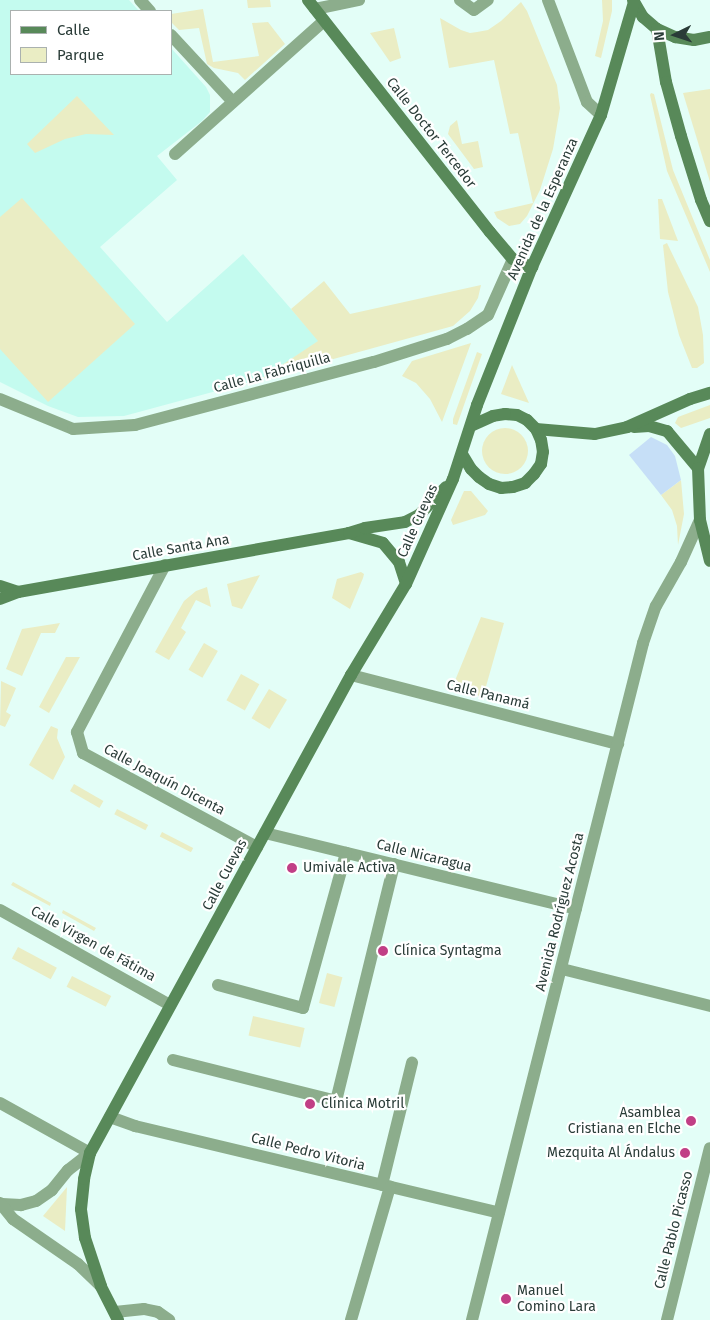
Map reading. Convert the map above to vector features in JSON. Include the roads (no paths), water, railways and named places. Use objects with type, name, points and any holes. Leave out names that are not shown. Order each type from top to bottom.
[{"type":"main road","name":"Avenida de la Esperanza","points":[[472,425],[492,368],[532,267],[601,115],[633,1]]},
{"type":"main road","points":[[633,1],[643,17],[657,29],[675,38],[694,40],[710,37]]},
{"type":"main road","name":"Calle Doctor Tercedor","points":[[311,4],[479,219],[514,259],[532,267]]},
{"type":"main road","points":[[657,29],[666,82],[700,200],[710,221]]},
{"type":"main road","points":[[627,427],[690,399],[710,393]]},
{"type":"main road","points":[[517,415],[527,420],[536,429],[541,440],[543,452],[540,464],[525,483],[501,488],[489,484],[471,469],[462,454],[472,425],[493,416],[517,415]]},
{"type":"main road","points":[[536,429],[595,434],[627,427],[649,426],[667,431],[698,468]]},
{"type":"main road","points":[[710,434],[698,468],[700,520],[710,561]]},
{"type":"main road","name":"Calle Cuevas","points":[[117,1316],[101,1286],[85,1238],[81,1209],[84,1179],[90,1153],[351,675],[406,584],[462,454]]},
{"type":"main road","name":"Calle Santa Ana","points":[[0,598],[18,592],[405,522],[419,515],[452,479]]},
{"type":"main road","name":"Calle Santa Ana","points":[[349,533],[383,543],[399,562],[406,584]]},
{"type":"main road","name":"Calle Santa Ana","points":[[0,586],[18,592]]},
{"type":"street","points":[[140,0],[149,10]]},
{"type":"street","name":"Calle Doctor Tercedor","points":[[311,4],[360,0]]},
{"type":"street","points":[[460,0],[474,10],[488,0]]},
{"type":"street","points":[[548,0],[587,102],[601,115]]},
{"type":"street","points":[[176,154],[324,21]]},
{"type":"street","points":[[172,36],[233,102]]},
{"type":"street","name":"Calle La Fabriquilla","points":[[0,399],[73,429],[136,425],[374,362],[447,339],[488,315],[514,259]]},
{"type":"street","name":"Avenida Rodríguez Acosta","points":[[472,1320],[643,643],[656,606],[681,562],[700,520]]},
{"type":"street","name":"Calle Joaquín Dicenta","points":[[165,566],[77,732],[83,753],[256,847]]},
{"type":"street","name":"Calle Panamá","points":[[351,675],[618,744]]},
{"type":"street","name":"Calle Nicaragua","points":[[265,833],[576,909]]},
{"type":"street","points":[[218,984],[303,1008],[346,853]]},
{"type":"street","points":[[173,1060],[336,1101],[394,864]]},
{"type":"street","name":"Calle Virgen de Fátima","points":[[0,910],[170,1005]]},
{"type":"street","points":[[562,969],[710,1006]]},
{"type":"street","points":[[351,1320],[386,1186],[412,1063]]},
{"type":"street","points":[[0,1103],[90,1153],[68,1170],[52,1190],[36,1201],[21,1205],[1,1204]]},
{"type":"street","name":"Calle Pedro Vitoria","points":[[110,1117],[135,1126],[499,1213]]},
{"type":"street","name":"Calle Pablo Picasso","points":[[667,1320],[710,1148]]},
{"type":"street","points":[[1,1204],[13,1219],[78,1264],[101,1286]]},
{"type":"street","points":[[117,1316],[144,1309],[158,1312],[168,1320]]},
{"type":"water","points":[[651,437],[667,445],[675,456],[681,480],[661,495],[629,455]]},
{"type":"place","name":"Umivale Activa","points":[[292,868]]},
{"type":"place","name":"Clínica Syntagma","points":[[383,951]]},
{"type":"place","name":"Clínica Motril","points":[[310,1104]]},
{"type":"place","name":"Asamblea Cristiana en Elche","points":[[691,1121]]},
{"type":"place","name":"Mezquita Al Ándalus","points":[[685,1153]]},
{"type":"place","name":"Manuel Comino Lara","points":[[506,1299]]}]
